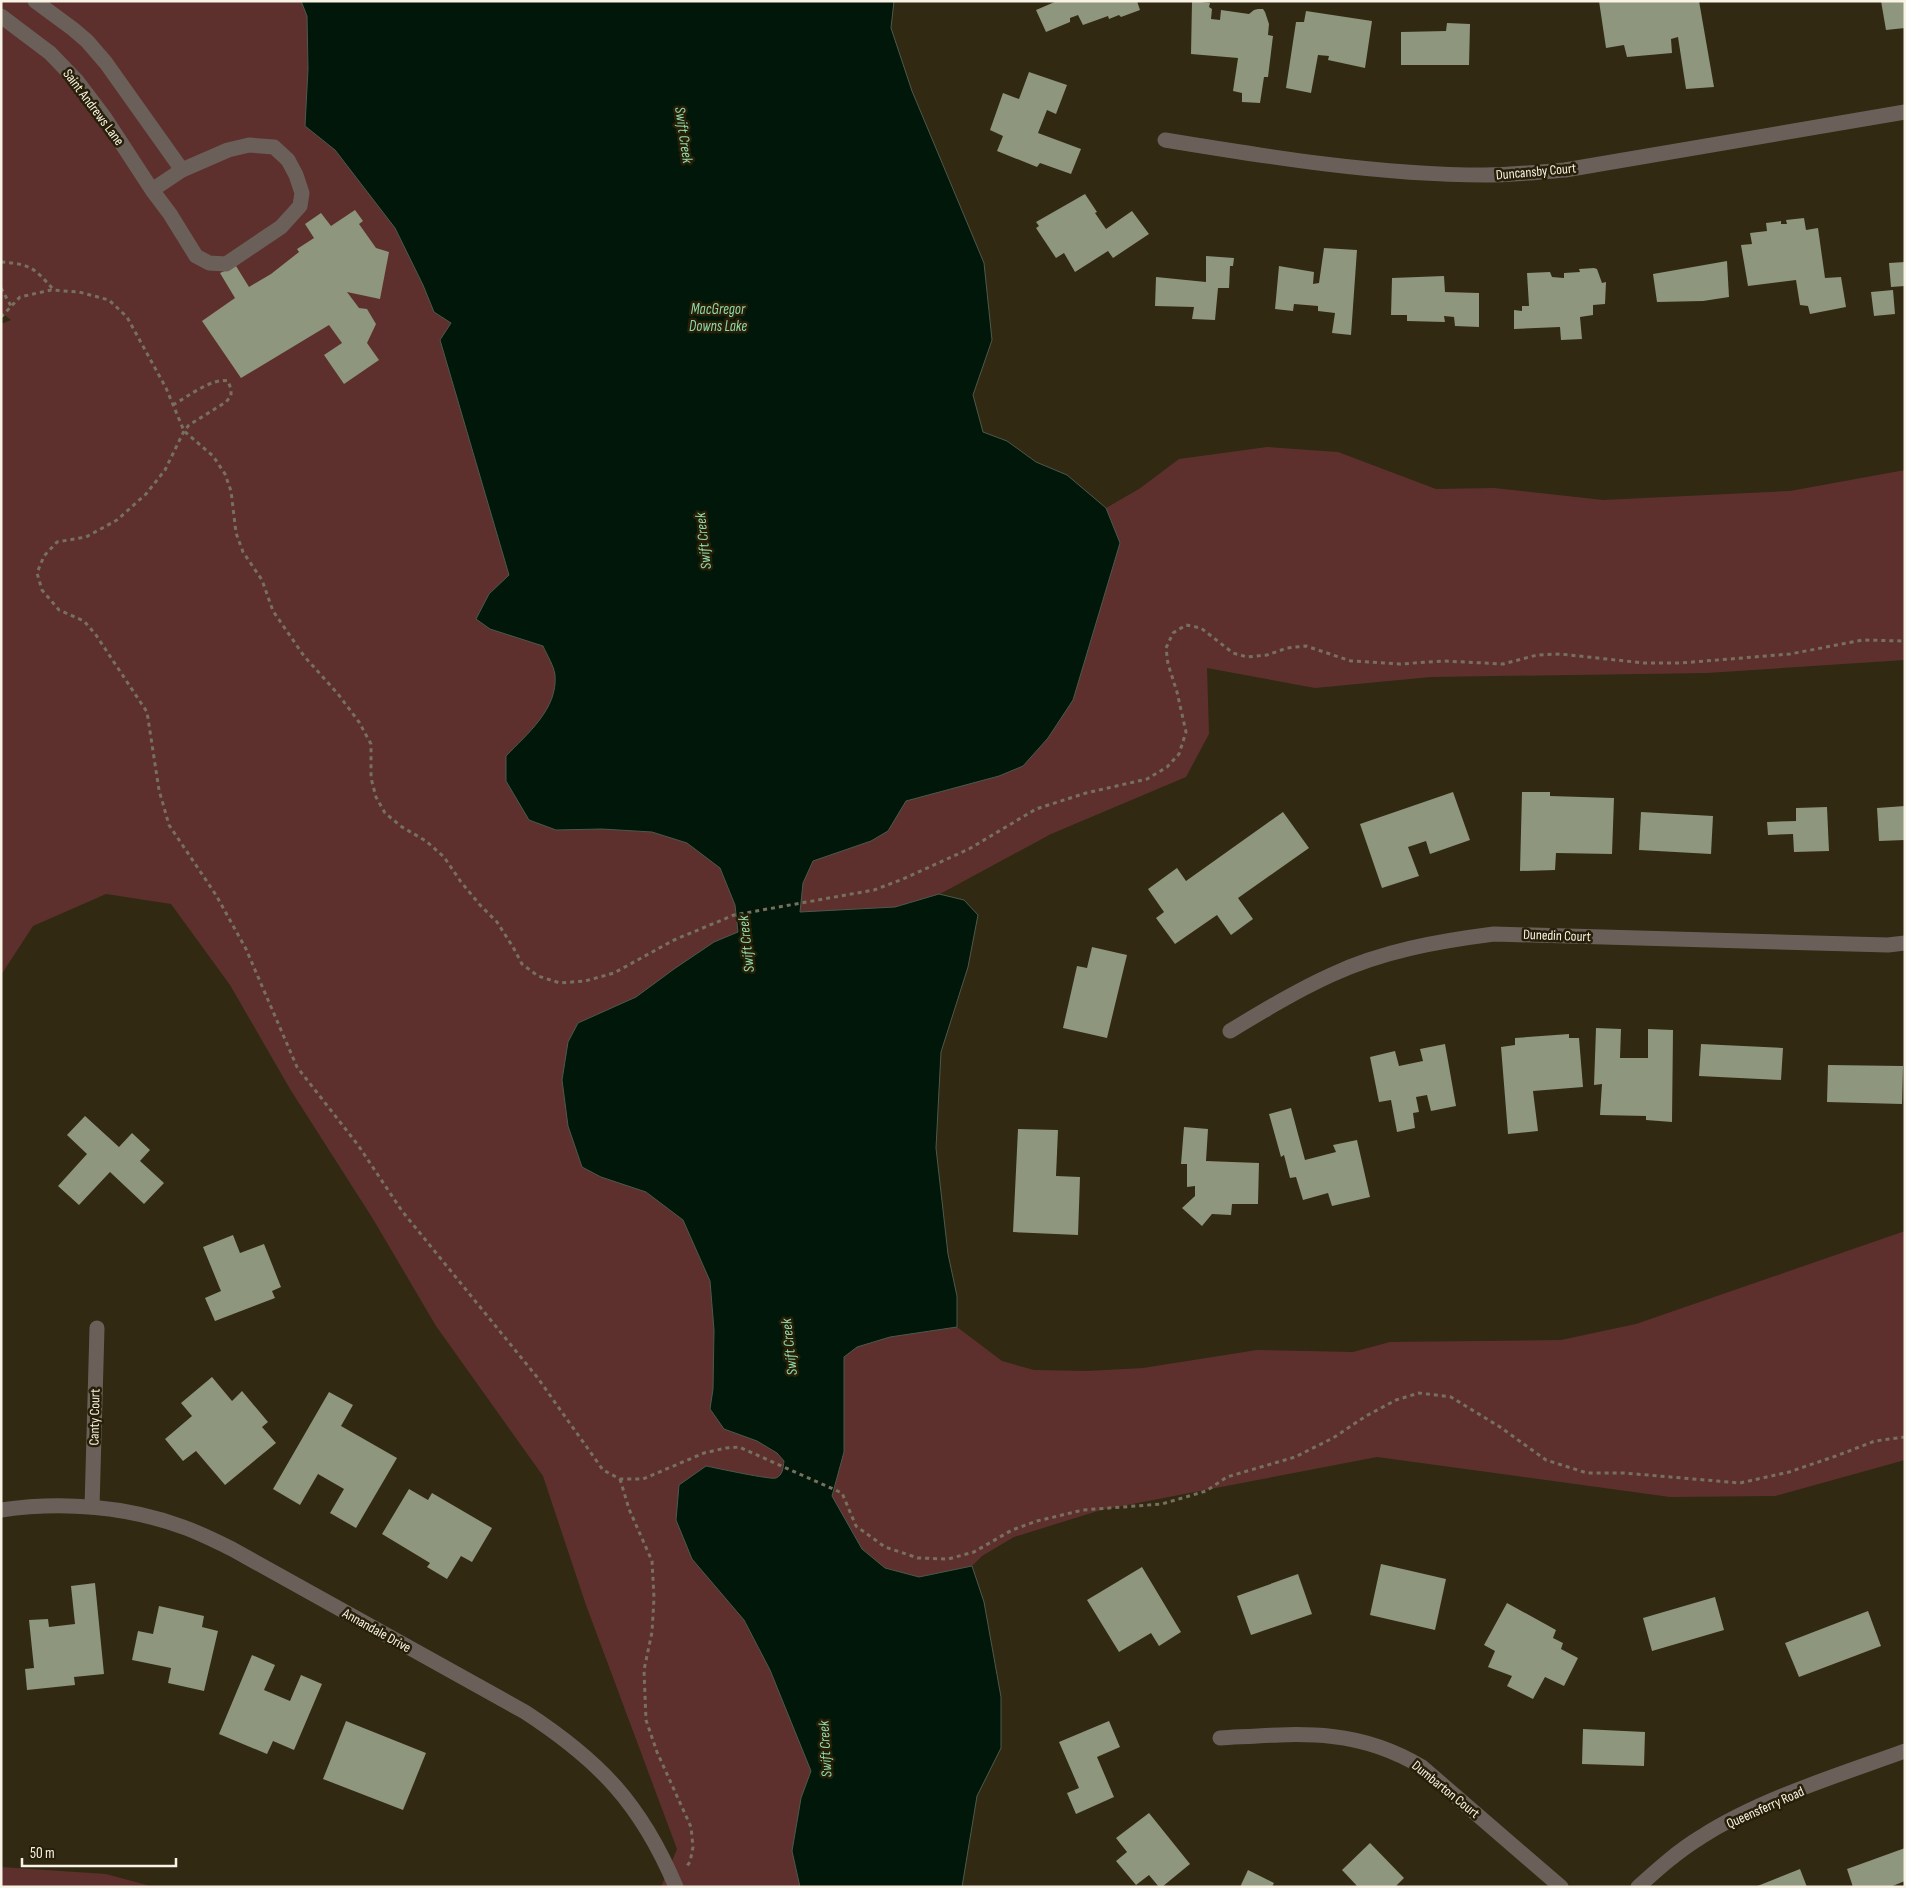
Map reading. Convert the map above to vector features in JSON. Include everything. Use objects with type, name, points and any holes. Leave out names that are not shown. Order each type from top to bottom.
[{"type":"street","points":[[35,1],[74,29],[93,48],[106,63],[182,170]]},
{"type":"street","name":"Saint Andrews Lane","points":[[1,16],[50,53],[77,81],[105,118],[152,190],[170,214],[196,256],[209,264],[226,264],[281,227],[300,206],[302,194],[296,175],[288,160],[274,147],[250,145],[228,150],[182,170],[152,190]]},
{"type":"street","name":"Duncansby Court","points":[[1165,140],[1321,163],[1404,171],[1484,175],[1564,170],[1905,112]]},
{"type":"street","name":"Dunedin Court","points":[[1230,1031],[1332,974],[1371,959],[1450,939],[1494,934],[1888,945],[1905,943]]},
{"type":"street","name":"Canty Court","points":[[92,1507],[97,1328]]},
{"type":"street","name":"Annandale Drive","points":[[1,1510],[25,1506],[92,1507],[150,1517],[183,1526],[232,1549],[525,1712],[554,1731],[586,1756],[619,1789],[649,1831],[676,1887]]},
{"type":"street","name":"Dumbarton Court","points":[[1220,1738],[1311,1733],[1378,1745],[1400,1754],[1422,1767],[1561,1887]]},
{"type":"street","name":"Queensferry Road","points":[[1638,1887],[1674,1855],[1702,1836],[1785,1796],[1905,1750]]},
{"type":"path","points":[[1,262],[22,264],[37,272],[54,290]]},
{"type":"path","points":[[1,288],[11,306]]},
{"type":"path","points":[[1,317],[20,297],[54,290],[79,292],[110,300],[127,317],[166,388],[184,431],[213,456],[226,474],[232,491],[236,533],[243,552],[262,580],[273,611],[304,656],[338,694],[359,722],[371,744],[371,778],[376,797],[385,813],[402,827],[426,841],[444,857],[461,882],[497,922],[522,964],[538,976],[560,983],[585,982],[614,973],[674,940],[734,915],[874,890],[969,850],[1036,809],[1086,793],[1147,779],[1167,767],[1179,754],[1186,732],[1177,692],[1168,664],[1166,648],[1173,633],[1186,625],[1200,628],[1233,653],[1247,657],[1267,655],[1287,648],[1306,646],[1352,661],[1400,664],[1444,661],[1503,664],[1536,655],[1560,654],[1644,663],[1681,663],[1790,654],[1863,640],[1905,642]]},
{"type":"path","points":[[173,405],[214,381],[228,381],[231,389],[231,396],[226,402],[184,431],[165,470],[146,494],[117,520],[86,537],[57,542],[44,556],[37,573],[42,590],[59,610],[84,621],[147,712],[159,790],[169,825],[216,895],[246,949],[297,1067],[358,1145],[402,1211],[537,1377],[603,1470],[620,1479],[643,1479],[704,1453],[739,1447],[842,1493],[856,1526],[885,1547],[918,1558],[948,1559],[974,1552],[1012,1530],[1037,1521],[1084,1510],[1162,1504],[1206,1491],[1227,1477],[1295,1457],[1333,1438],[1366,1416],[1396,1400],[1419,1393],[1451,1397],[1500,1427],[1546,1460],[1587,1473],[1740,1483],[1790,1472],[1875,1441],[1905,1437]]},
{"type":"path","points":[[620,1479],[629,1509],[652,1561],[654,1598],[644,1670],[646,1720],[657,1752],[691,1827],[694,1847],[690,1862],[683,1870]]},
{"type":"shaded area","points":[[1,1],[894,1],[891,28],[912,91],[984,263],[992,340],[973,395],[983,432],[1007,441],[1036,462],[1067,475],[1106,508],[1139,489],[1179,459],[1267,447],[1338,452],[1436,489],[1494,488],[1603,500],[1790,491],[1905,470],[1905,660],[1707,673],[1431,677],[1315,688],[1207,668],[1209,734],[1186,777],[1051,834],[940,894],[964,900],[978,915],[968,967],[941,1052],[936,1148],[948,1254],[957,1296],[957,1327],[1002,1361],[1034,1370],[1087,1371],[1143,1368],[1257,1350],[1353,1352],[1390,1342],[1561,1340],[1636,1324],[1905,1231],[1905,1460],[1775,1496],[1670,1497],[1377,1457],[1101,1510],[1014,1537],[982,1556],[972,1566],[984,1602],[1001,1697],[1001,1748],[977,1796],[962,1887],[661,1887],[677,1849],[586,1605],[543,1476],[436,1326],[373,1219],[290,1089],[230,985],[171,904],[106,894],[33,926],[1,975],[1,324],[11,320],[1,312]]},
{"type":"shaded area","points":[[1,1867],[106,1874],[154,1887],[1,1887]]},
{"type":"water","name":"MacGregor Downs Lake","points":[[301,1],[894,1],[891,28],[912,91],[984,263],[992,340],[973,395],[983,432],[1007,441],[1036,462],[1067,475],[1106,508],[1120,543],[1073,700],[1048,738],[1023,766],[999,776],[906,801],[888,831],[871,841],[813,861],[803,883],[800,912],[895,907],[939,894],[964,900],[978,915],[968,967],[941,1052],[936,1148],[948,1254],[957,1296],[957,1327],[890,1337],[857,1347],[844,1357],[844,1452],[832,1496],[862,1549],[885,1568],[919,1577],[972,1566],[984,1602],[1001,1697],[1001,1748],[977,1796],[962,1887],[800,1887],[792,1851],[801,1798],[811,1771],[770,1670],[744,1620],[692,1559],[676,1520],[679,1485],[706,1466],[754,1476],[776,1478],[783,1469],[784,1461],[777,1453],[757,1441],[724,1429],[710,1409],[713,1389],[714,1330],[710,1281],[683,1220],[646,1192],[601,1177],[582,1167],[568,1126],[562,1080],[568,1042],[578,1023],[636,997],[714,942],[738,932],[735,905],[720,868],[687,843],[652,832],[602,829],[556,830],[529,820],[506,781],[506,756],[540,720],[552,699],[555,675],[543,646],[490,629],[476,619],[489,594],[509,575],[440,340],[451,323],[434,312],[395,228],[335,150],[305,126],[308,69],[307,16]]},
{"type":"building","points":[[1057,1],[1137,1],[1140,10],[1121,17],[1119,15],[1109,19],[1108,16],[1083,25],[1078,15],[1070,18],[1070,22],[1046,32],[1036,10]]},
{"type":"building","points":[[1192,1],[1210,3],[1209,7],[1212,9],[1211,19],[1220,20],[1221,10],[1249,14],[1254,10],[1263,9],[1265,12],[1269,24],[1268,35],[1273,36],[1268,77],[1264,77],[1260,103],[1242,102],[1242,93],[1233,91],[1238,58],[1191,54]]},
{"type":"building","points":[[1599,1],[1699,1],[1714,87],[1686,89],[1678,37],[1671,39],[1672,53],[1627,57],[1624,45],[1606,48]]},
{"type":"building","points":[[1881,1],[1905,1],[1905,28],[1886,30]]},
{"type":"building","points":[[1306,11],[1372,21],[1365,68],[1328,60],[1329,56],[1318,55],[1311,93],[1286,88],[1296,22],[1304,22]]},
{"type":"building","points":[[1447,23],[1470,24],[1469,65],[1401,65],[1401,32],[1446,31]]},
{"type":"building","points":[[1029,72],[1067,85],[1056,114],[1047,110],[1038,133],[1081,149],[1071,174],[1040,163],[1037,167],[997,151],[1003,136],[990,130],[1003,93],[1019,99]]},
{"type":"building","points":[[1085,194],[1106,229],[1132,211],[1149,234],[1113,258],[1108,251],[1075,272],[1064,253],[1056,258],[1036,228],[1039,226],[1036,222]]},
{"type":"building","points":[[355,210],[363,221],[359,224],[376,248],[389,252],[380,299],[347,292],[359,308],[367,309],[376,324],[367,343],[379,360],[344,384],[324,355],[342,343],[329,325],[241,378],[202,321],[235,298],[220,273],[236,266],[249,287],[271,274],[299,252],[297,249],[314,238],[305,224],[321,213],[331,226]]},
{"type":"building","points":[[1804,218],[1806,230],[1818,228],[1825,278],[1841,277],[1846,307],[1810,314],[1808,306],[1800,305],[1796,280],[1748,286],[1741,245],[1752,244],[1750,233],[1767,231],[1766,223],[1781,221],[1781,224],[1787,224],[1786,220]]},
{"type":"building","points":[[1324,248],[1357,250],[1351,335],[1332,333],[1335,313],[1318,311],[1318,306],[1294,304],[1293,311],[1275,309],[1279,266],[1314,272],[1313,284],[1319,283]]},
{"type":"building","points":[[1206,256],[1234,258],[1233,266],[1230,266],[1229,288],[1218,288],[1215,320],[1192,319],[1194,307],[1155,306],[1156,277],[1206,282]]},
{"type":"building","points":[[1727,261],[1729,297],[1703,301],[1657,302],[1653,274]]},
{"type":"building","points":[[1905,262],[1905,286],[1891,287],[1889,263]]},
{"type":"building","points":[[1579,269],[1597,269],[1602,283],[1606,282],[1605,304],[1593,305],[1593,315],[1580,317],[1582,339],[1561,340],[1560,327],[1514,329],[1514,310],[1522,311],[1522,306],[1529,306],[1527,273],[1550,272],[1552,277],[1564,278],[1564,273],[1580,272]]},
{"type":"building","points":[[1444,276],[1445,292],[1479,293],[1479,327],[1455,326],[1454,317],[1444,316],[1445,322],[1407,321],[1407,315],[1391,315],[1392,278]]},
{"type":"building","points":[[1893,290],[1895,314],[1874,316],[1871,292]]},
{"type":"building","points":[[1453,792],[1470,840],[1430,854],[1426,841],[1408,847],[1419,876],[1382,888],[1360,824]]},
{"type":"building","points":[[1522,792],[1550,792],[1550,796],[1614,798],[1612,854],[1556,853],[1555,870],[1520,871]]},
{"type":"building","points":[[1905,806],[1905,840],[1879,841],[1877,808]]},
{"type":"building","points":[[1827,807],[1829,851],[1794,852],[1793,834],[1768,835],[1767,822],[1796,821],[1796,808]]},
{"type":"building","points":[[1283,812],[1309,848],[1238,898],[1253,919],[1231,935],[1217,915],[1175,944],[1156,918],[1164,912],[1148,889],[1177,868],[1186,881]]},
{"type":"building","points":[[1641,812],[1713,816],[1711,854],[1639,850]]},
{"type":"building","points":[[1092,947],[1127,955],[1107,1038],[1063,1028],[1077,966],[1087,968]]},
{"type":"building","points":[[1596,1028],[1621,1029],[1620,1058],[1648,1058],[1648,1029],[1673,1030],[1672,1122],[1646,1120],[1646,1116],[1600,1115],[1602,1084],[1594,1085]]},
{"type":"building","points":[[1569,1034],[1569,1038],[1579,1038],[1583,1087],[1533,1091],[1538,1131],[1508,1134],[1501,1047],[1515,1045],[1515,1038]]},
{"type":"building","points":[[1445,1044],[1456,1106],[1431,1111],[1427,1095],[1416,1097],[1419,1112],[1413,1113],[1415,1128],[1397,1132],[1391,1100],[1379,1102],[1370,1057],[1395,1051],[1399,1066],[1423,1061],[1420,1049]]},
{"type":"building","points":[[1701,1044],[1783,1048],[1781,1080],[1699,1076]]},
{"type":"building","points":[[1828,1065],[1903,1066],[1902,1104],[1827,1102]]},
{"type":"building","points":[[1291,1108],[1305,1160],[1336,1152],[1333,1145],[1357,1140],[1370,1197],[1332,1206],[1328,1193],[1303,1200],[1296,1177],[1290,1178],[1284,1155],[1281,1157],[1269,1114]]},
{"type":"building","points":[[85,1116],[119,1147],[132,1133],[150,1150],[140,1161],[164,1183],[144,1204],[110,1172],[79,1205],[58,1186],[87,1154],[67,1135]]},
{"type":"building","points":[[1184,1127],[1208,1129],[1206,1161],[1259,1163],[1258,1204],[1232,1204],[1231,1215],[1212,1214],[1202,1226],[1182,1208],[1195,1196],[1195,1186],[1187,1187],[1187,1164],[1181,1164]]},
{"type":"building","points":[[1018,1129],[1058,1130],[1056,1176],[1080,1177],[1078,1235],[1013,1232]]},
{"type":"building","points":[[233,1235],[240,1253],[264,1244],[281,1287],[272,1291],[275,1298],[215,1321],[205,1298],[221,1291],[203,1247]]},
{"type":"building","points":[[212,1377],[232,1401],[242,1391],[268,1422],[262,1427],[276,1443],[225,1485],[196,1451],[183,1461],[165,1439],[192,1416],[181,1403]]},
{"type":"building","points":[[329,1392],[353,1405],[341,1426],[397,1458],[356,1528],[330,1513],[344,1489],[318,1474],[300,1505],[273,1489]]},
{"type":"building","points":[[409,1489],[428,1500],[432,1493],[492,1528],[472,1562],[461,1556],[447,1579],[427,1567],[430,1563],[382,1534]]},
{"type":"building","points":[[1381,1564],[1446,1579],[1435,1630],[1370,1615]]},
{"type":"building","points":[[1142,1567],[1181,1632],[1159,1646],[1151,1633],[1119,1652],[1087,1600]]},
{"type":"building","points":[[1298,1574],[1312,1614],[1251,1635],[1237,1596]]},
{"type":"building","points":[[95,1583],[104,1674],[74,1677],[75,1685],[27,1690],[25,1669],[34,1668],[29,1620],[48,1619],[49,1627],[75,1624],[71,1586]]},
{"type":"building","points":[[1715,1597],[1724,1630],[1652,1651],[1643,1618]]},
{"type":"building","points":[[1507,1603],[1556,1630],[1553,1638],[1563,1643],[1561,1649],[1578,1658],[1564,1686],[1545,1677],[1533,1699],[1507,1686],[1512,1676],[1488,1667],[1495,1651],[1484,1645]]},
{"type":"building","points":[[159,1606],[204,1616],[202,1627],[218,1631],[204,1691],[168,1683],[171,1668],[132,1660],[138,1631],[153,1634]]},
{"type":"building","points":[[1868,1611],[1881,1646],[1799,1677],[1785,1643]]},
{"type":"building","points":[[252,1655],[275,1665],[264,1690],[290,1701],[301,1675],[322,1684],[294,1750],[273,1741],[267,1754],[219,1734]]},
{"type":"building","points":[[346,1721],[426,1753],[403,1810],[323,1779]]},
{"type":"building","points":[[1109,1721],[1120,1747],[1097,1757],[1114,1797],[1076,1814],[1067,1793],[1079,1788],[1059,1742]]},
{"type":"building","points":[[1583,1729],[1645,1732],[1644,1766],[1582,1764]]},
{"type":"building","points":[[1149,1813],[1190,1864],[1162,1887],[1159,1887],[1149,1875],[1136,1885],[1116,1861],[1127,1852],[1116,1838]]},
{"type":"building","points":[[1370,1843],[1404,1878],[1395,1887],[1358,1887],[1342,1870]]},
{"type":"building","points":[[1905,1848],[1905,1881],[1890,1887],[1853,1887],[1847,1869]]},
{"type":"building","points":[[1800,1869],[1807,1887],[1755,1887]]},
{"type":"building","points":[[1248,1870],[1274,1883],[1272,1887],[1240,1887]]},
{"type":"water label","name":"Swift Creek","points":[[684,135]]},
{"type":"water label","name":"Swift Creek","points":[[703,541]]},
{"type":"water label","name":"Swift Creek","points":[[746,944]]},
{"type":"water label","name":"Swift Creek","points":[[789,1347]]},
{"type":"water label","name":"Swift Creek","points":[[825,1749]]}]
